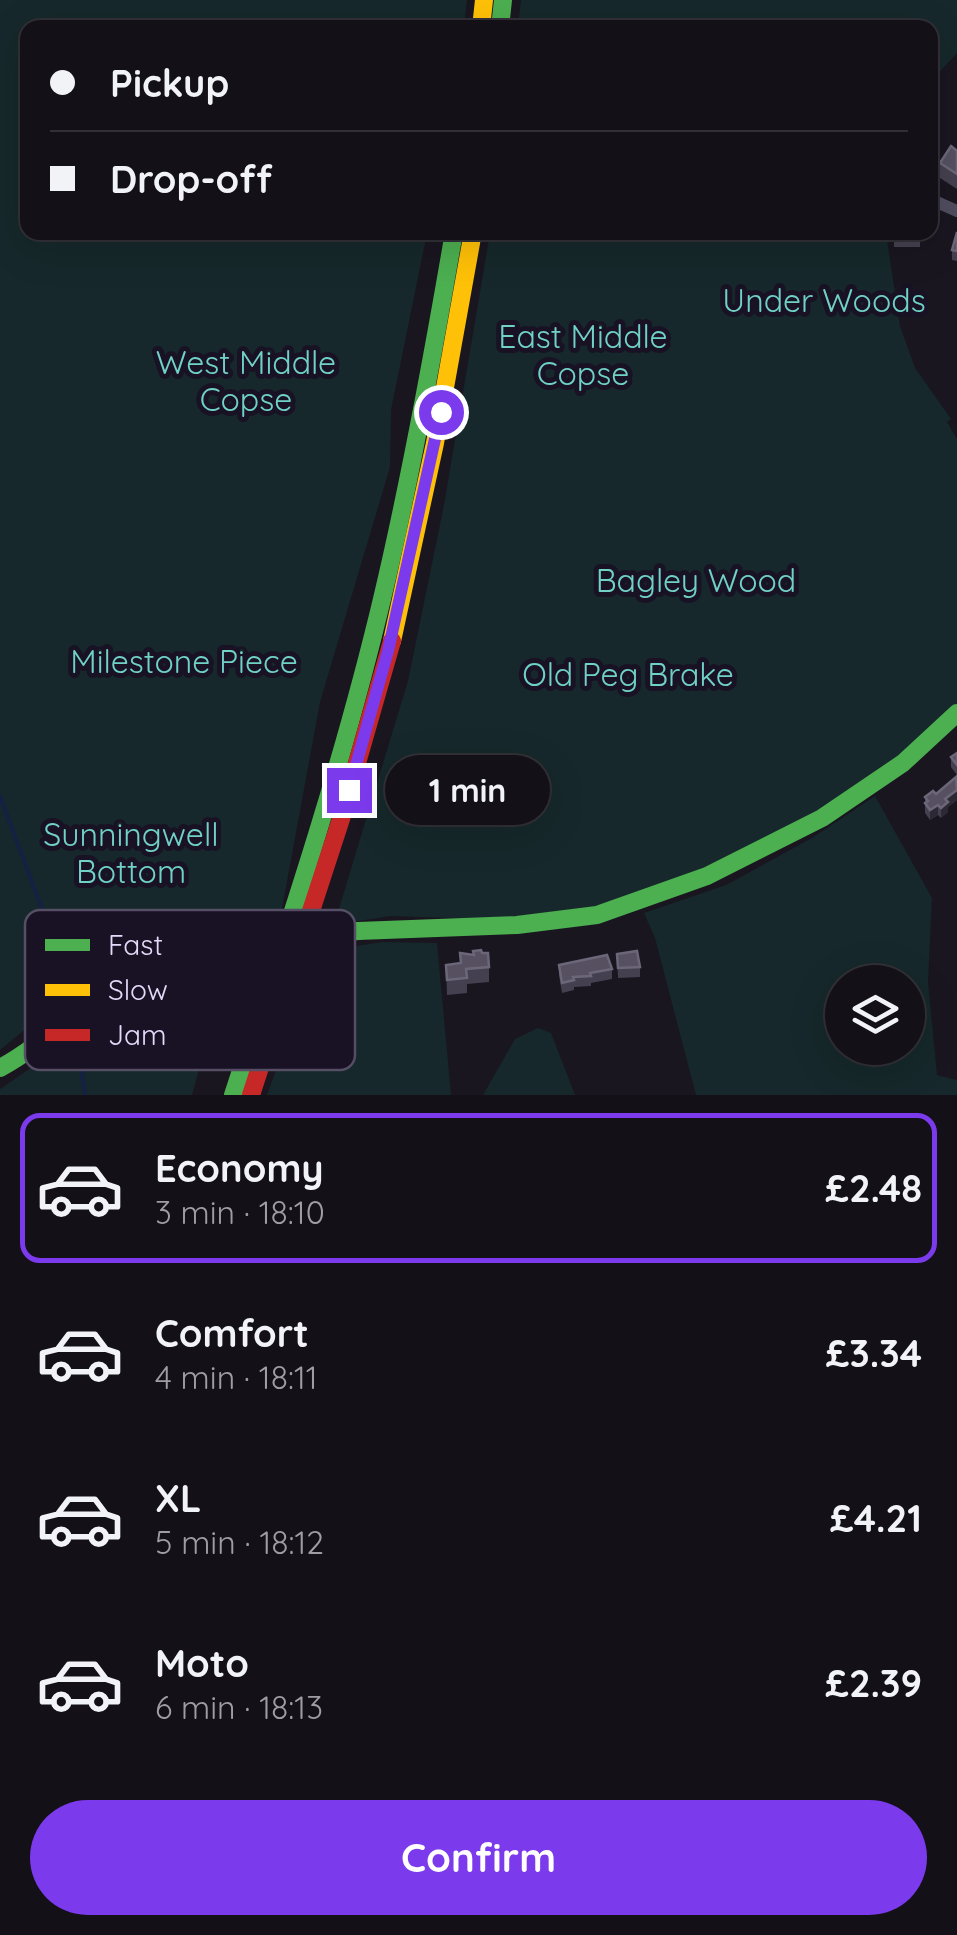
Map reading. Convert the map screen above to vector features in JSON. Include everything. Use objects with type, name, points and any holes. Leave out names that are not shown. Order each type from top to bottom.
[{"type":"main road","points":[[295,910],[369,650],[430,372],[453,240]]},
{"type":"main road","points":[[314,910],[388,651],[445,394],[472,240]]},
{"type":"main road","points":[[355,931],[518,925],[597,915],[707,876],[822,818],[903,763],[957,713]]},
{"type":"main road","points":[[0,1068],[25,1052]]},
{"type":"main road","points":[[233,1095],[241,1070]]},
{"type":"main road","points":[[252,1095],[260,1070]]},
{"type":"green space","points":[[0,0],[467,0],[465,20],[20,20],[20,240],[426,240],[391,410],[390,467],[320,702],[282,910],[25,910],[25,1030],[0,1050]]},
{"type":"green space","points":[[521,0],[957,0],[957,53],[938,73],[938,20],[519,20]]},
{"type":"green space","name":"Old Peg Brake","points":[[489,240],[887,240],[900,326],[915,368],[951,419],[947,422],[957,439],[957,707],[938,727],[844,797],[706,872],[595,911],[517,920],[390,916],[355,922],[355,910],[339,910],[408,681],[444,505]]},
{"type":"green space","points":[[875,796],[932,898],[928,982],[937,1075],[957,1080],[957,1095],[696,1095],[655,938],[644,913],[726,885],[812,838]]},
{"type":"green space","points":[[382,942],[437,943],[451,1095],[267,1095],[276,1070],[355,1070],[355,946]]},
{"type":"green space","points":[[538,1028],[551,1033],[575,1095],[483,1095],[515,1039]]},
{"type":"green space","points":[[28,1070],[199,1070],[192,1095],[0,1095],[0,1089]]},
{"type":"building","points":[[951,146],[957,151],[957,174],[940,163]]},
{"type":"building","points":[[956,777],[957,790],[945,799],[948,802],[930,810],[925,797],[933,791],[936,794]]},
{"type":"building","points":[[473,951],[488,953],[489,967],[466,969],[467,978],[447,980],[446,965],[461,963],[460,953],[474,955]]},
{"type":"building","points":[[637,951],[640,967],[618,968],[617,954]]},
{"type":"building","points":[[607,955],[612,969],[562,983],[559,965]]},
{"type":"waterway","points":[[0,796],[42,910]]},
{"type":"waterway","points":[[81,1070],[85,1095]]},
{"type":"traffic: fast","points":[[501,20],[503,0]]},
{"type":"traffic: fast","points":[[293,910],[349,724],[393,553],[453,240]]},
{"type":"traffic: fast","points":[[358,931],[517,925],[597,915],[707,876],[822,818],[903,763],[957,713]]},
{"type":"traffic: fast","points":[[0,1068],[25,1052]]},
{"type":"traffic: fast","points":[[233,1095],[241,1070]]},
{"type":"traffic: slow","points":[[482,20],[484,0]]},
{"type":"traffic: slow","points":[[392,641],[435,443],[472,240]]},
{"type":"traffic: jam","points":[[311,910],[392,641]]},
{"type":"traffic: jam","points":[[251,1095],[259,1070]]},
{"type":"route","points":[[349,790],[388,651],[441,412]]},
{"type":"park label","name":"Under Woods","points":[[824,300]]},
{"type":"park label","name":"East Middle Copse","points":[[583,354]]},
{"type":"park label","name":"West Middle Copse","points":[[246,380]]},
{"type":"park label","name":"Bagley Wood","points":[[696,580]]},
{"type":"park label","name":"Milestone Piece","points":[[184,661]]},
{"type":"park label","name":"Sunningwell Bottom","points":[[131,852]]}]
